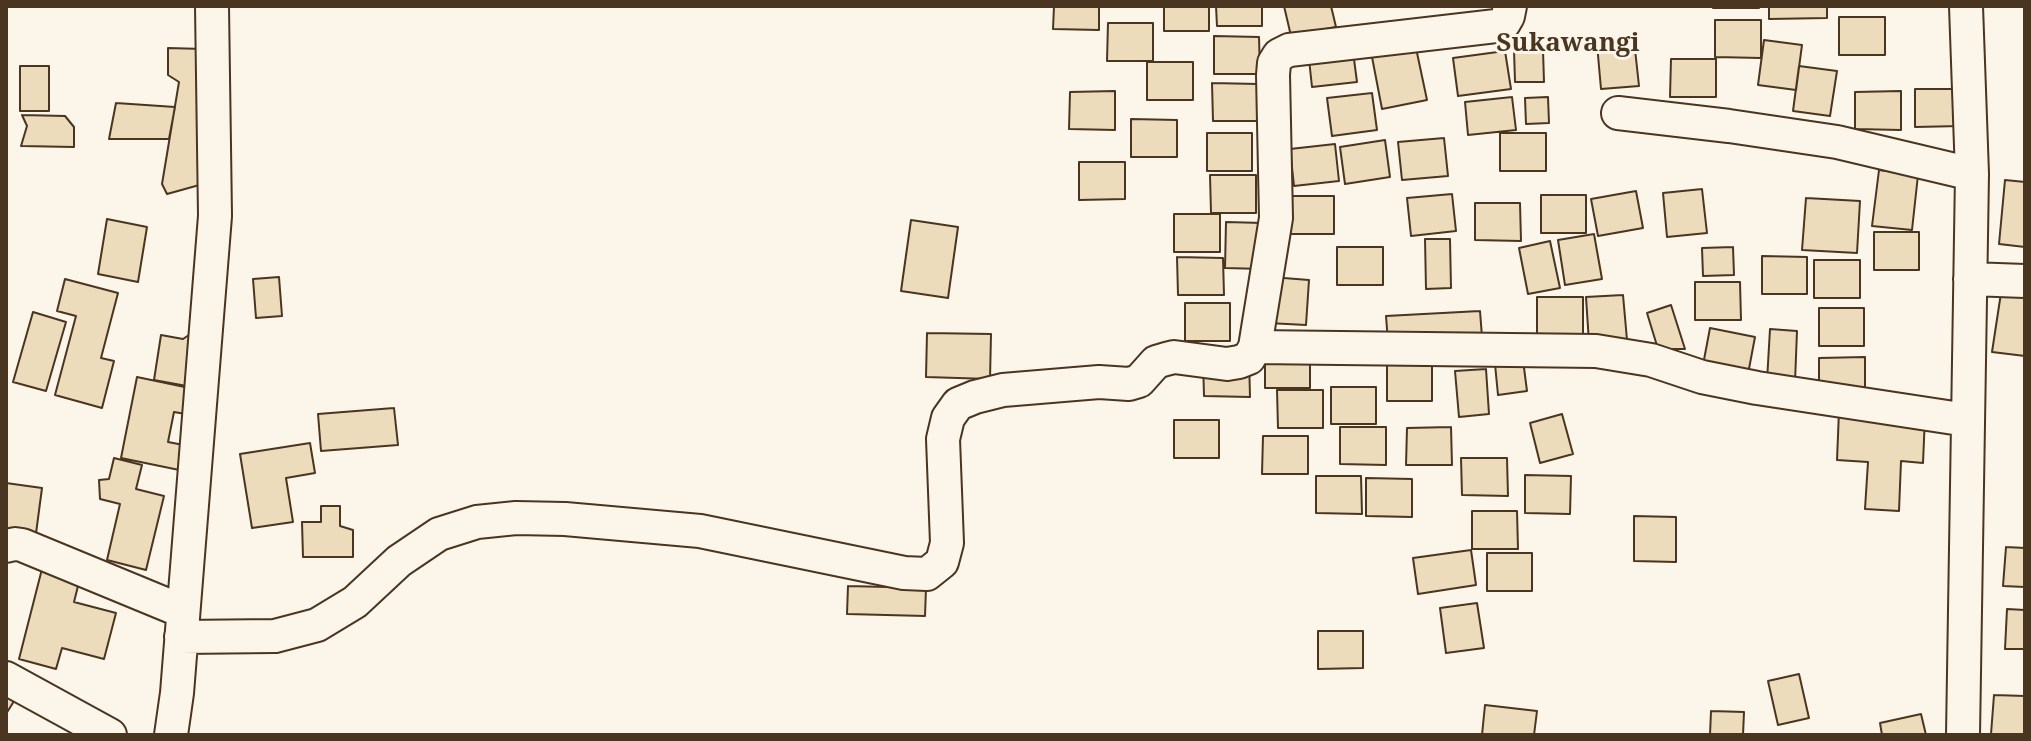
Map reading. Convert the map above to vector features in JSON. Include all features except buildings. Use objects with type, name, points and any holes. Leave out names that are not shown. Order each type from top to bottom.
[{"type":"street","points":[[171,735],[177,693],[215,216],[212,6]]},
{"type":"street","points":[[6,546],[22,545],[182,624],[275,636],[317,625],[355,602],[399,561],[439,534],[477,522],[516,518],[565,519],[700,531],[904,573],[927,574],[942,562],[947,543],[943,439],[948,418],[958,404],[1003,390],[1099,382],[1129,384],[1139,381],[1156,362],[1174,357],[1227,364],[1249,358],[1255,347],[1276,218],[1273,75],[1274,63],[1279,55],[1289,50],[1496,26],[1504,23],[1510,6]]},
{"type":"street","points":[[1963,735],[1972,174],[1966,6]]},
{"type":"street","points":[[1618,113],[1837,142],[1972,174]]},
{"type":"street","points":[[1970,279],[2025,281]]},
{"type":"street","points":[[1255,347],[1596,351],[1651,360],[1702,377],[1757,388],[1967,420]]},
{"type":"street","points":[[6,678],[110,735]]},
{"type":"district","name":"Sukawangi","points":[[1568,44]]}]
